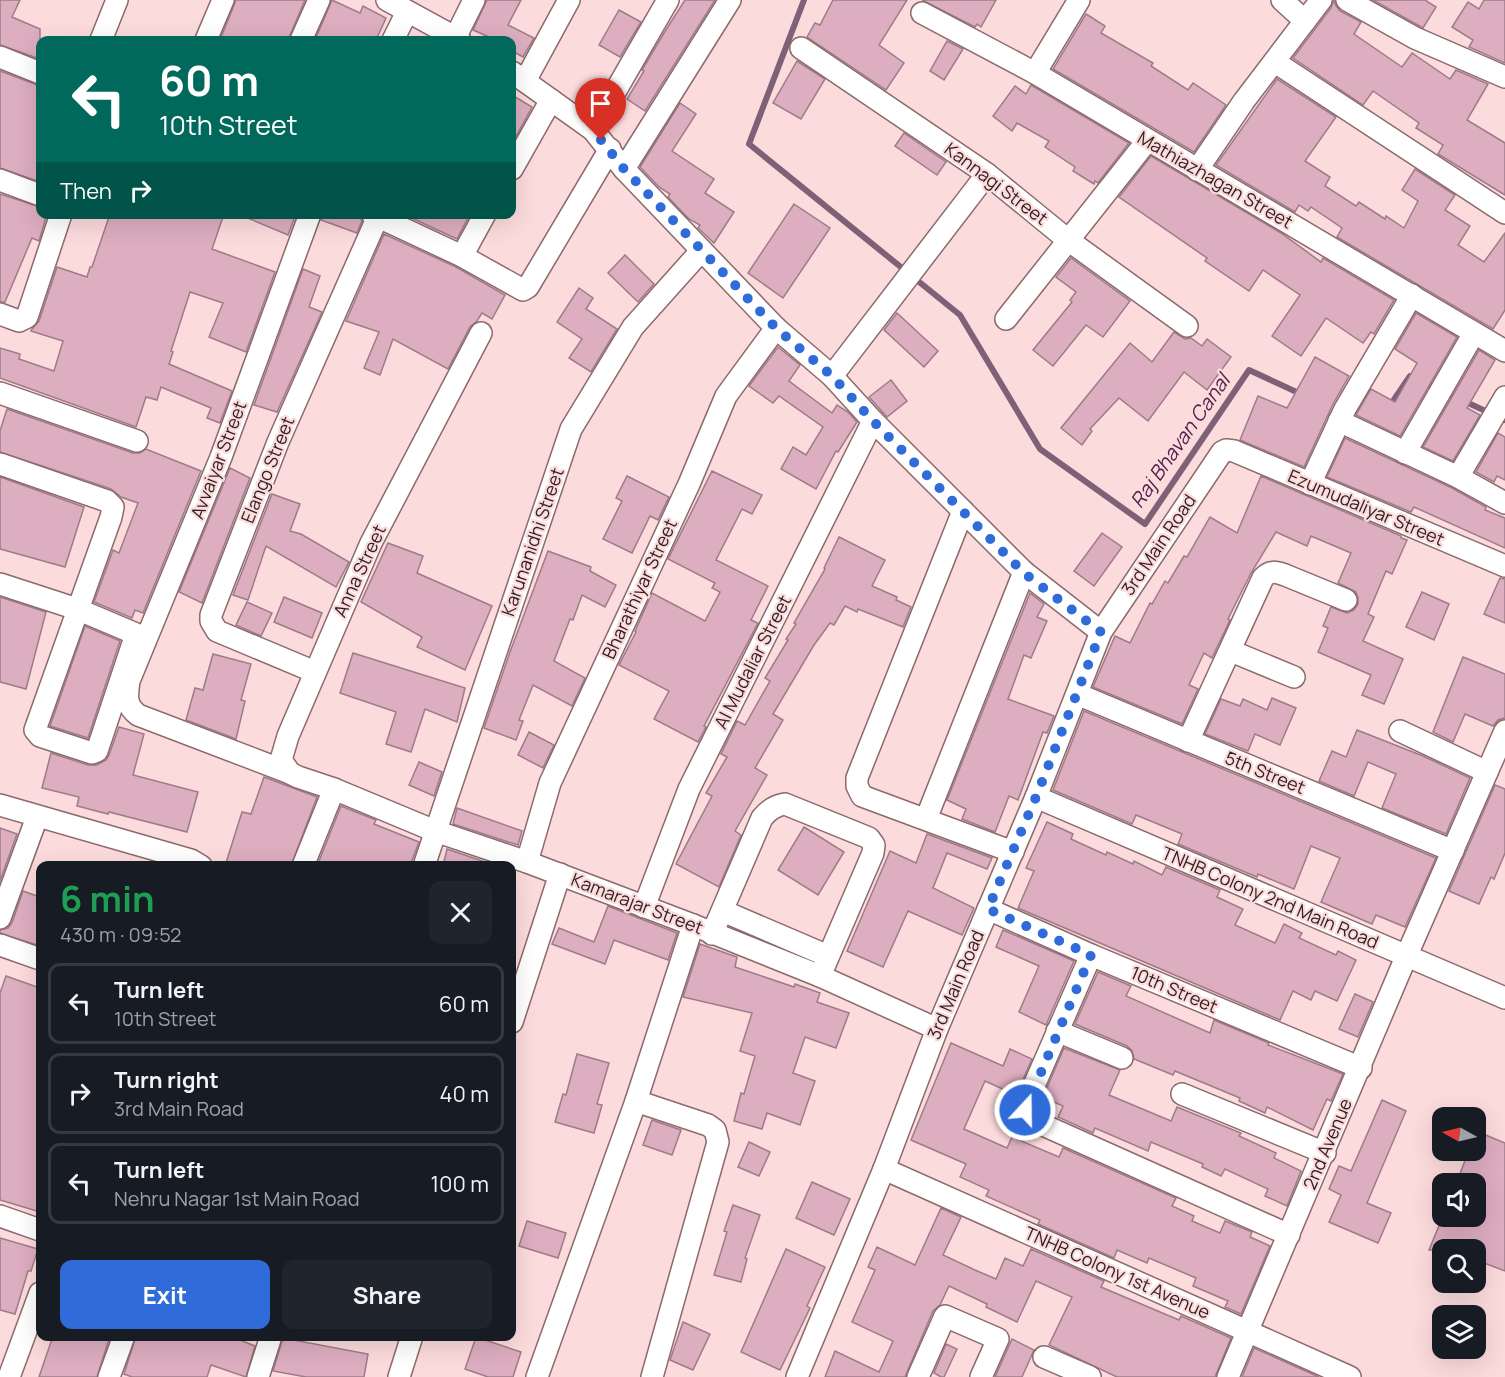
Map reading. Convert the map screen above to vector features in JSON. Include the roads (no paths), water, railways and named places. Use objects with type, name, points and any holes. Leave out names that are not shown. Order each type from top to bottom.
[{"type":"street","points":[[103,36],[117,0]]},
{"type":"street","points":[[208,36],[223,0]]},
{"type":"street","points":[[303,36],[319,0]]},
{"type":"street","points":[[387,0],[451,36]]},
{"type":"street","points":[[458,36],[474,0]]},
{"type":"street","points":[[570,0],[518,77],[593,130],[624,169],[776,328],[832,376],[873,421],[1024,573],[1101,632]]},
{"type":"street","points":[[593,130],[668,0]]},
{"type":"street","points":[[624,169],[730,0]]},
{"type":"street","points":[[1035,73],[1079,0]]},
{"type":"street","points":[[1282,0],[1305,21]]},
{"type":"street","points":[[1197,170],[1244,101],[1321,0]]},
{"type":"street","points":[[1347,0],[1415,38],[1505,77]]},
{"type":"street","points":[[395,36],[407,12]]},
{"type":"street","name":"Mathiazhagan Street","points":[[922,13],[1035,73],[1505,351]]},
{"type":"street","name":"Kannagi Street","points":[[801,48],[987,174],[1068,240],[1187,326]]},
{"type":"street","points":[[0,57],[36,71]]},
{"type":"street","points":[[1275,62],[1505,213]]},
{"type":"street","points":[[516,163],[552,100]]},
{"type":"street","points":[[1005,319],[1147,141]]},
{"type":"street","points":[[384,219],[462,256],[523,290],[528,286],[610,149]]},
{"type":"street","points":[[832,376],[987,174]]},
{"type":"street","points":[[0,180],[36,194]]},
{"type":"street","points":[[0,314],[19,321],[27,317],[60,219]]},
{"type":"street","name":"Avvaiyar Street","points":[[290,773],[138,715],[128,705],[127,697],[129,681],[221,457],[308,219]]},
{"type":"street","name":"Elango Street","points":[[315,672],[217,630],[211,621],[211,615],[278,442],[374,219]]},
{"type":"street","points":[[462,256],[482,219]]},
{"type":"street","name":"Karunanidhi Street","points":[[426,861],[571,429],[633,327],[701,250]]},
{"type":"street","points":[[1310,484],[1339,421],[1412,295]]},
{"type":"street","name":"Bharathiyar Street","points":[[527,862],[550,783],[688,484],[726,396],[776,328]]},
{"type":"street","name":"Anna Street","points":[[290,773],[282,760],[283,750],[315,672],[371,543],[481,333]]},
{"type":"street","points":[[1405,453],[1474,333]]},
{"type":"street","points":[[0,393],[137,441]]},
{"type":"street","points":[[1458,477],[1505,397]]},
{"type":"street","name":"Al Mudaliar Street","points":[[644,907],[689,789],[873,421]]},
{"type":"street","points":[[1339,421],[1458,477],[1505,503]]},
{"type":"street","name":"Ezumudaliyar Street","points":[[1226,450],[1505,566]]},
{"type":"street","name":"3rd Main Road","points":[[796,1377],[884,1169],[937,1029],[1036,797],[1101,632],[1218,458],[1226,450]]},
{"type":"street","points":[[0,464],[107,501],[113,507],[111,517],[77,609],[35,730],[40,736],[92,753],[100,749],[136,636],[134,632],[77,609],[0,584]]},
{"type":"street","points":[[963,511],[857,778],[857,786],[862,796],[1013,852]]},
{"type":"street","points":[[1188,741],[1263,578],[1268,573],[1275,572],[1285,575],[1346,600]]},
{"type":"street","points":[[927,819],[1024,573]]},
{"type":"street","points":[[1231,651],[1294,676]]},
{"type":"street","name":"5th Street","points":[[1077,694],[1453,851]]},
{"type":"street","points":[[1400,731],[1487,771]]},
{"type":"street","name":"2nd Avenue","points":[[1228,1377],[1325,1153],[1406,957],[1505,731]]},
{"type":"street","points":[[290,773],[334,789],[305,861]]},
{"type":"street","name":"Kamarajar Street","points":[[334,789],[435,831],[560,874],[820,976],[937,1029]]},
{"type":"street","name":"TNHB Colony 2nd Main Road","points":[[1036,797],[1505,998]]},
{"type":"street","points":[[537,1377],[636,1101],[703,930],[723,911],[762,818],[776,806],[785,804],[869,838],[874,845],[873,853],[820,976]]},
{"type":"street","points":[[0,805],[193,861]]},
{"type":"street","points":[[0,918],[37,817]]},
{"type":"street","points":[[516,1010],[560,874]]},
{"type":"street","name":"10th Street","points":[[988,909],[1091,955],[1360,1068]]},
{"type":"street","points":[[723,911],[828,956]]},
{"type":"street","points":[[0,945],[36,958]]},
{"type":"street","points":[[1091,955],[1026,1104],[1028,1118],[1289,1235]]},
{"type":"street","points":[[1058,1031],[1122,1058]]},
{"type":"street","points":[[1182,1094],[1325,1153]]},
{"type":"street","points":[[636,1101],[708,1125],[715,1130],[718,1142],[652,1377]]},
{"type":"street","name":"TNHB Colony 1st Avenue","points":[[884,1169],[1350,1377]]},
{"type":"street","points":[[0,1216],[36,1229]]},
{"type":"street","points":[[9,1377],[36,1304]]},
{"type":"street","points":[[918,1377],[945,1316],[998,1339],[981,1377]]},
{"type":"street","points":[[109,1377],[122,1341]]},
{"type":"street","points":[[258,1377],[269,1341]]},
{"type":"street","points":[[399,1377],[410,1341]]},
{"type":"street","points":[[1044,1357],[1090,1377]]},
{"type":"waterway","name":"Raj Bhavan Canal","points":[[804,0],[749,144],[960,315],[1040,449],[1145,524],[1249,370],[1303,395]]},
{"type":"waterway","name":"Raj Bhavan Canal","points":[[1389,407],[1410,376],[1505,420]]}]
